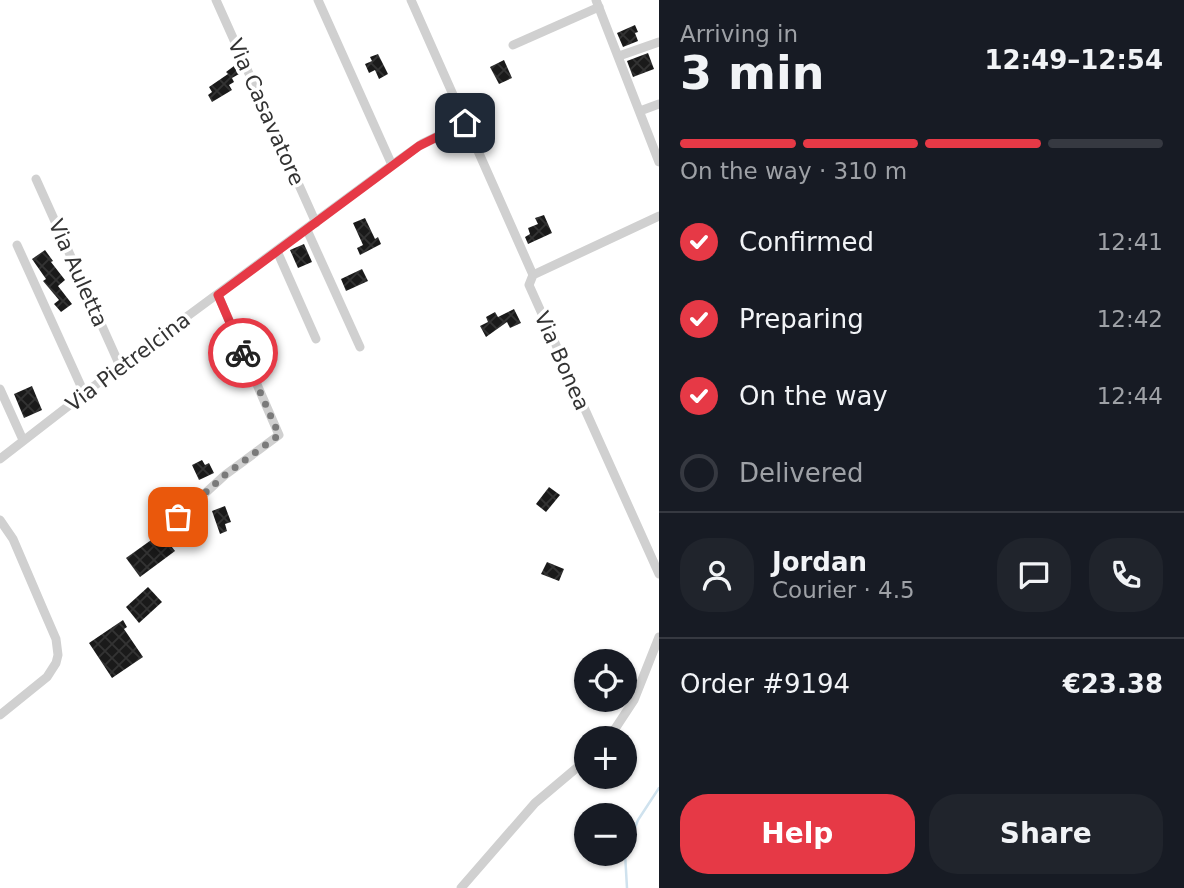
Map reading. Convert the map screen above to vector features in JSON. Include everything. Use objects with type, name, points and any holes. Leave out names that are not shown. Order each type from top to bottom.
[{"type":"street","name":"Via Casavatore","points":[[216,0],[360,346]]},
{"type":"street","points":[[318,0],[392,165]]},
{"type":"street","name":"Via Bonea","points":[[411,0],[533,275],[529,281],[530,289],[659,574]]},
{"type":"street","points":[[513,45],[598,3],[659,162]]},
{"type":"street","points":[[619,56],[659,42]]},
{"type":"street","points":[[640,111],[659,104]]},
{"type":"street","name":"Via Pietrelcina","points":[[0,459],[120,366],[312,227],[392,165],[428,140],[465,123]]},
{"type":"street","name":"Via Auletta","points":[[36,179],[120,366]]},
{"type":"street","points":[[533,275],[659,216]]},
{"type":"street","points":[[17,245],[85,395]]},
{"type":"street","points":[[277,251],[316,339]]},
{"type":"street","points":[[178,517],[225,475],[279,435],[218,295]]},
{"type":"street","points":[[0,389],[23,440]]},
{"type":"street","points":[[0,520],[13,539],[39,599],[55,639],[58,655],[47,677],[0,715]]},
{"type":"street","points":[[617,726],[634,700],[659,638]]},
{"type":"street","points":[[461,888],[535,803],[574,770]]},
{"type":"building","points":[[635,25],[638,41],[623,47],[617,33]]},
{"type":"building","points":[[648,53],[654,69],[633,77],[627,61]]},
{"type":"building","points":[[378,54],[388,74],[379,79],[375,70],[369,73],[365,64],[372,61],[370,57]]},
{"type":"building","points":[[504,60],[512,78],[499,84],[490,67]]},
{"type":"building","points":[[234,66],[239,74],[232,78],[234,82],[229,85],[232,90],[212,102],[208,95],[212,92],[209,87],[228,74],[226,72]]},
{"type":"building","points":[[544,215],[552,233],[528,244],[525,237],[530,234],[528,228],[538,224],[535,218]]},
{"type":"building","points":[[365,218],[375,239],[378,237],[381,244],[360,255],[357,248],[363,245],[353,223]]},
{"type":"building","points":[[304,244],[312,262],[298,268],[290,250]]},
{"type":"building","points":[[45,250],[65,280],[58,286],[72,304],[61,312],[54,304],[59,300],[43,281],[46,279],[32,259]]},
{"type":"building","points":[[362,269],[368,281],[346,291],[341,279]]},
{"type":"building","points":[[514,309],[521,323],[510,328],[507,322],[486,337],[480,326],[488,322],[486,317],[495,312],[498,317]]},
{"type":"building","points":[[32,386],[42,410],[24,418],[14,394]]},
{"type":"building","points":[[202,460],[205,465],[209,463],[214,473],[199,480],[192,465]]},
{"type":"building","points":[[549,487],[560,495],[546,512],[536,504]]},
{"type":"building","points":[[225,506],[231,522],[225,524],[227,531],[220,534],[212,511]]},
{"type":"building","points":[[161,533],[175,551],[140,577],[126,558]]},
{"type":"building","points":[[547,562],[564,569],[559,581],[541,574]]},
{"type":"building","points":[[148,587],[162,602],[139,623],[126,607]]},
{"type":"building","points":[[123,620],[127,627],[124,629],[143,657],[112,678],[89,643]]},
{"type":"waterway","points":[[627,888],[625,853],[638,820],[659,788]]},
{"type":"way so far","points":[[178,517],[225,475],[279,435],[243,353]]},
{"type":"route","points":[[243,353],[218,295],[419,146],[465,123]]}]
